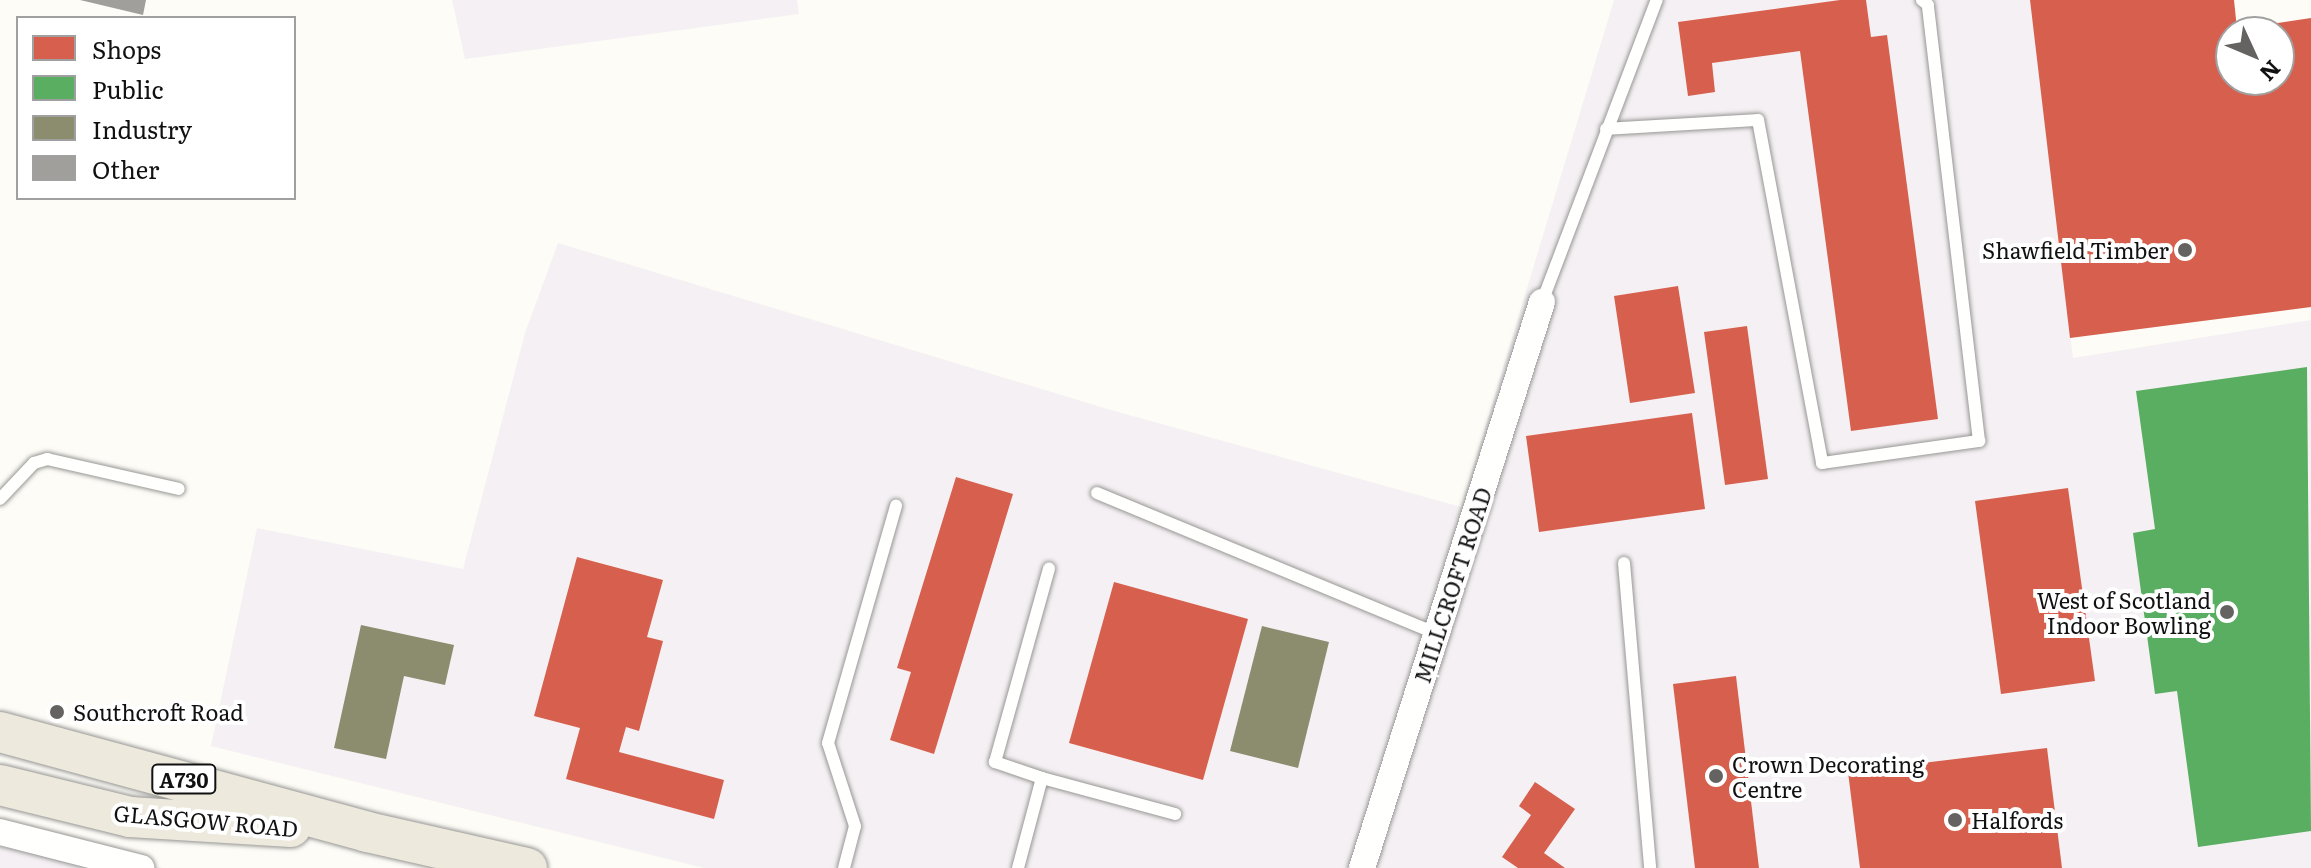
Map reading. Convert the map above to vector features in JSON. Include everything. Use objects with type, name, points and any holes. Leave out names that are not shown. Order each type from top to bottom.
[{"type":"main road","name":"GLASGOW ROAD","points":[[0,732],[367,832],[527,868]]},
{"type":"main road","name":"GLASGOW ROAD","points":[[0,785],[130,817],[367,832]]},
{"type":"street","name":"MILLCROFT ROAD","points":[[1362,868],[1542,302]]},
{"type":"street","points":[[0,832],[141,868]]},
{"type":"lane","points":[[1542,302],[1657,0]]},
{"type":"lane","points":[[1606,129],[1758,120],[1822,463],[1979,441],[1928,5],[1922,0]]},
{"type":"lane","points":[[0,499],[34,463],[47,459],[179,489]]},
{"type":"lane","points":[[1097,493],[1437,634]]},
{"type":"lane","points":[[844,868],[855,826],[828,743],[896,506]]},
{"type":"lane","points":[[1624,563],[1650,868]]},
{"type":"lane","points":[[1049,568],[995,762],[1175,814]]},
{"type":"lane","points":[[1018,868],[1042,778]]},
{"type":"shaded area","points":[[452,0],[797,0],[799,14],[465,59]]},
{"type":"shaded area","points":[[1614,0],[2030,0],[2073,358],[2311,320],[2311,868],[704,868],[211,746],[257,528],[463,569],[525,333],[558,243],[1111,410],[1461,507]]},
{"type":"shaded area","points":[[0,838],[163,868],[0,868]]},
{"type":"building: Shops","points":[[1840,0],[1866,0],[1871,37],[1887,35],[1938,419],[1851,431],[1800,51],[1712,63],[1715,92],[1688,96],[1678,22]]},
{"type":"building: Shops","points":[[2030,0],[2234,0],[2236,16],[2215,16],[2215,96],[2295,96],[2295,20],[2311,18],[2311,307],[2070,338]]},
{"type":"building: Shops","points":[[1678,286],[1695,393],[1630,403],[1614,296]]},
{"type":"building: Shops","points":[[1747,326],[1768,479],[1725,485],[1704,332]]},
{"type":"building: Shops","points":[[1692,413],[1705,509],[1539,532],[1526,436]]},
{"type":"building: Shops","points":[[956,477],[1013,494],[934,754],[890,740],[911,672],[897,668]]},
{"type":"building: Shops","points":[[2068,488],[2095,681],[2001,694],[1975,501]]},
{"type":"building: Shops","points":[[577,557],[663,580],[647,637],[663,641],[639,731],[626,727],[619,752],[724,780],[714,819],[566,779],[580,728],[534,716]]},
{"type":"building: Shops","points":[[1114,582],[1248,619],[1203,780],[1069,743]]},
{"type":"building: Shops","name":"Crown Decorating Centre","points":[[1736,676],[1759,868],[1695,868],[1673,684]]},
{"type":"building: Shops","name":"Halfords","points":[[2047,748],[2062,868],[1860,868],[1848,772]]},
{"type":"building: Shops","points":[[1535,782],[1575,809],[1544,853],[1565,868],[1518,868],[1502,857],[1531,815],[1519,806]]},
{"type":"building: Public","name":"West of Scotland Indoor Bowling","points":[[2307,367],[2311,831],[2198,847],[2177,691],[2155,694],[2133,533],[2155,529],[2136,391]]},
{"type":"building: Industry","points":[[361,625],[454,645],[445,685],[404,676],[386,759],[334,748]]},
{"type":"building: Industry","points":[[1262,626],[1329,642],[1298,768],[1230,751]]},
{"type":"building: Other","points":[[80,0],[146,0],[143,15]]},
{"type":"place","name":"Shawfield Timber","points":[[2185,250]]},
{"type":"place","name":"West of Scotland Indoor Bowling","points":[[2227,612]]},
{"type":"place","name":"Southcroft Road","points":[[57,712]]},
{"type":"place","name":"Crown Decorating Centre","points":[[1716,776]]},
{"type":"place","name":"Halfords","points":[[1955,820]]}]
